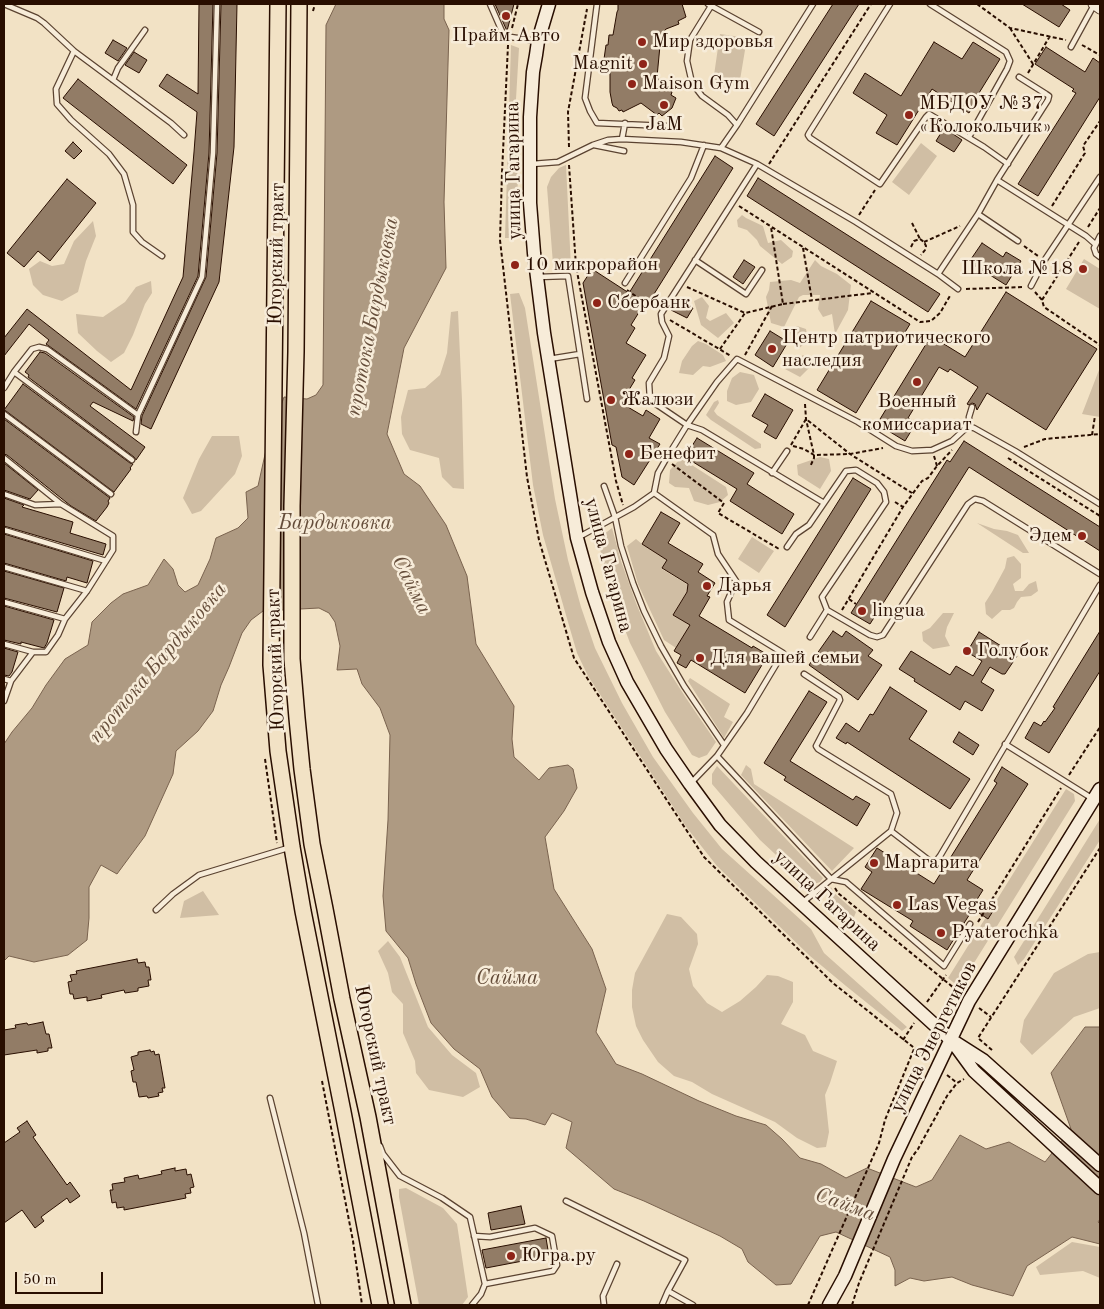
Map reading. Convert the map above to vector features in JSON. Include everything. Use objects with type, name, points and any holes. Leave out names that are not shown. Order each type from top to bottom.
[{"type":"main road","name":"Югорский тракт","points":[[278,4],[271,664],[278,751],[292,847],[380,1305]]},
{"type":"main road","name":"Югорский тракт","points":[[299,4],[296,352],[292,506],[292,659],[302,769],[312,844],[404,1305]]},
{"type":"main road","name":"улица Гагарина","points":[[549,4],[538,41],[533,72],[530,117],[530,203],[537,277],[548,359],[577,538],[592,592],[609,642],[627,682],[646,716],[690,784],[720,825],[756,862],[950,1039]]},
{"type":"main road","name":"улица Энергетиков","points":[[836,1305],[840,1288],[894,1159],[969,1001],[1097,794]]},
{"type":"main road","points":[[950,1039],[983,1060],[1100,1165]]},
{"type":"main road","points":[[950,1039],[974,1071],[1100,1188]]},
{"type":"main road","name":"улица Энергетиков","points":[[829,1305],[840,1288]]},
{"type":"lane","points":[[4,4],[37,18],[74,51],[184,135]]},
{"type":"lane","points":[[136,432],[138,415],[202,278],[212,153],[217,4]]},
{"type":"lane","points":[[490,4],[504,36],[538,41]]},
{"type":"lane","points":[[597,4],[585,98],[590,111],[597,123],[667,126]]},
{"type":"lane","points":[[721,148],[813,4]]},
{"type":"lane","points":[[890,4],[808,135],[810,138],[880,184],[929,114],[984,146],[1008,164]]},
{"type":"lane","points":[[930,4],[1006,52],[1010,61],[969,137]]},
{"type":"lane","points":[[737,125],[728,115],[702,96],[692,83],[687,61],[690,40],[710,5],[759,32]]},
{"type":"lane","points":[[1071,47],[1095,5]]},
{"type":"lane","points":[[112,80],[144,30]]},
{"type":"lane","points":[[74,51],[56,89],[57,104],[71,120],[109,154],[124,174],[133,205],[133,232],[142,242],[162,256]]},
{"type":"lane","points":[[938,274],[978,214],[1049,96],[1019,77]]},
{"type":"lane","points":[[622,139],[625,123]]},
{"type":"lane","points":[[530,164],[558,162],[608,140],[681,142],[721,148],[757,164],[856,222],[938,274],[956,288]]},
{"type":"lane","points":[[593,145],[624,152]]},
{"type":"lane","points":[[625,283],[691,178],[704,145]]},
{"type":"lane","points":[[757,164],[661,314],[662,322],[669,336],[664,358],[649,384],[650,400],[687,425],[702,430],[824,504]]},
{"type":"lane","points":[[1031,286],[1044,261],[1100,177]]},
{"type":"lane","points":[[998,180],[1095,244]]},
{"type":"lane","points":[[978,214],[1018,241]]},
{"type":"lane","points":[[1100,236],[1094,248],[1096,254],[1100,257]]},
{"type":"lane","points":[[695,260],[746,294],[762,270]]},
{"type":"lane","points":[[537,277],[568,276],[587,399]]},
{"type":"lane","points":[[4,388],[32,350],[39,347],[47,349],[138,415]]},
{"type":"lane","points":[[548,359],[580,354]]},
{"type":"lane","points":[[577,538],[634,507],[654,492],[658,473],[687,425],[717,382],[739,360],[858,422],[896,446],[912,451],[932,450],[952,441],[964,430],[974,428],[1100,504]]},
{"type":"lane","points":[[14,372],[132,460]]},
{"type":"lane","points":[[969,428],[969,417],[972,407]]},
{"type":"lane","points":[[4,414],[111,494]]},
{"type":"lane","points":[[772,473],[787,451]]},
{"type":"lane","points":[[4,458],[61,504],[113,536],[113,550],[87,591],[65,620],[58,635],[46,652],[33,652],[4,644]]},
{"type":"lane","points":[[787,547],[796,534],[809,525],[846,471],[856,470],[877,483],[884,492],[886,502],[822,597],[827,610],[870,635],[877,637],[883,635],[968,504],[975,499],[984,501],[1100,574]]},
{"type":"lane","points":[[604,486],[615,517],[621,546],[633,583],[661,646],[684,686],[724,745]]},
{"type":"lane","points":[[654,492],[713,535],[718,554],[736,581],[728,602],[729,620],[783,654],[747,713],[717,756],[690,784]]},
{"type":"lane","points":[[4,494],[35,505],[61,504]]},
{"type":"lane","points":[[4,530],[106,560]]},
{"type":"lane","points":[[4,567],[87,591]]},
{"type":"lane","points":[[891,831],[930,861],[936,861],[1100,585]]},
{"type":"lane","points":[[4,602],[65,620]]},
{"type":"lane","points":[[810,637],[827,610]]},
{"type":"lane","points":[[4,701],[11,681],[33,652]]},
{"type":"lane","points":[[802,903],[891,831],[896,813],[891,794],[816,746],[840,700],[839,697],[804,674]]},
{"type":"lane","points":[[4,679],[11,681]]},
{"type":"lane","points":[[1005,744],[1065,781],[1097,794]]},
{"type":"lane","points":[[717,756],[831,879],[846,882],[944,966],[970,924]]},
{"type":"lane","points":[[156,910],[199,875],[292,847]]},
{"type":"lane","points":[[270,1098],[304,1233],[318,1305]]},
{"type":"lane","points":[[368,1117],[383,1154],[400,1176],[442,1198],[470,1217],[485,1284],[481,1294],[472,1305]]},
{"type":"lane","points":[[566,1200],[685,1260],[662,1305]]},
{"type":"lane","points":[[474,1236],[490,1237],[535,1228],[552,1236],[558,1265],[552,1271],[485,1284]]},
{"type":"lane","points":[[604,1305],[603,1296],[618,1264]]},
{"type":"lane","points":[[668,1291],[693,1305]]},
{"type":"path","points":[[588,4],[568,112],[568,156],[576,266],[616,481],[624,512]]},
{"type":"path","points":[[765,170],[871,4]]},
{"type":"path","points":[[977,4],[1010,28],[1033,65]]},
{"type":"path","points":[[1010,28],[1074,41],[1100,55]]},
{"type":"path","points":[[1024,80],[1050,36]]},
{"type":"path","points":[[1048,212],[1085,153],[1083,146],[1100,121]]},
{"type":"path","points":[[862,211],[871,197]]},
{"type":"path","points":[[732,202],[920,322],[931,321],[940,313],[956,288],[1031,286],[1042,300],[1044,307],[1100,345]]},
{"type":"path","points":[[1042,300],[1100,208]]},
{"type":"path","points":[[924,242],[974,220]]},
{"type":"path","points":[[912,223],[926,246],[920,255],[913,258],[910,249],[914,241],[920,239]]},
{"type":"path","points":[[1018,241],[1044,261]]},
{"type":"path","points":[[803,247],[812,300]]},
{"type":"path","points":[[625,283],[628,290],[661,314],[739,360],[772,306]]},
{"type":"path","points":[[783,304],[874,292]]},
{"type":"path","points":[[720,349],[745,313]]},
{"type":"path","points":[[804,394],[806,419],[814,455],[810,467]]},
{"type":"path","points":[[1092,435],[1095,416]]},
{"type":"path","points":[[806,419],[850,454],[913,494]]},
{"type":"path","points":[[806,419],[791,445],[804,449],[814,455],[850,454],[896,446]]},
{"type":"path","points":[[1100,434],[1045,439],[1015,451],[1008,457],[1100,516]]},
{"type":"path","points":[[839,617],[903,507],[922,481],[928,478],[953,449]]},
{"type":"path","points":[[666,459],[724,502],[718,513],[784,552],[787,547]]},
{"type":"path","points":[[849,599],[856,604]]},
{"type":"path","points":[[979,921],[1100,727]]},
{"type":"path","points":[[983,1042],[978,1038],[1100,848]]},
{"type":"path","points":[[831,879],[838,893],[991,1018]]},
{"type":"path","points":[[903,1040],[948,971]]},
{"type":"path","points":[[808,1305],[879,1144],[886,1120],[914,1049]]},
{"type":"path","points":[[852,1305],[859,1283],[912,1157],[947,1096],[957,1083]]},
{"type":"shaded area","points":[[720,34],[747,38],[739,86],[713,82]]},
{"type":"shaded area","points":[[511,45],[519,48],[516,99],[518,205],[514,238],[505,238]]},
{"type":"shaded area","points":[[921,143],[937,156],[909,195],[892,182]]},
{"type":"shaded area","points":[[566,165],[571,268],[559,271],[553,264],[547,187],[551,177],[559,168]]},
{"type":"shaded area","points":[[742,215],[763,226],[768,243],[781,240],[793,251],[792,257],[782,264],[760,246],[747,230],[738,227],[737,220]]},
{"type":"shaded area","points":[[93,221],[96,236],[86,261],[78,292],[62,301],[43,295],[33,285],[29,269],[40,261],[52,266],[64,264],[74,241]]},
{"type":"shaded area","points":[[1084,259],[1100,269],[1100,309],[1066,289]]},
{"type":"shaded area","points":[[815,260],[821,266],[837,274],[851,285],[848,310],[835,334],[832,314],[823,317],[818,309],[820,295],[803,295],[799,297],[784,327],[771,323],[766,297],[770,282],[791,280],[800,283]]},
{"type":"shaded area","points":[[151,281],[152,293],[145,304],[133,335],[124,353],[111,362],[78,333],[76,314],[103,317],[125,302],[136,287]]},
{"type":"shaded area","points":[[519,293],[525,308],[555,499],[568,560],[595,648],[622,703],[653,757],[693,813],[722,849],[811,929],[824,953],[907,1027],[902,1031],[810,956],[717,866],[687,828],[588,676],[577,653],[568,622],[543,535],[533,485],[510,294]]},
{"type":"shaded area","points":[[702,297],[709,306],[706,318],[710,321],[726,313],[734,323],[718,338],[701,325],[694,301]]},
{"type":"shaded area","points":[[458,311],[464,489],[453,488],[442,477],[439,458],[410,450],[402,434],[401,417],[408,390],[425,388],[440,375],[447,353],[451,312]]},
{"type":"shaded area","points":[[797,326],[806,329],[808,341],[798,349],[793,344],[790,331]]},
{"type":"shaded area","points":[[698,341],[723,355],[726,361],[710,367],[703,366],[693,375],[679,373],[682,361],[692,346]]},
{"type":"shaded area","points":[[803,355],[813,364],[800,377],[785,369]]},
{"type":"shaded area","points":[[1099,370],[1100,417],[1082,414]]},
{"type":"shaded area","points":[[740,372],[754,375],[759,389],[751,402],[736,405],[727,401],[727,391],[732,378]]},
{"type":"shaded area","points":[[718,400],[719,403],[714,411],[717,415],[761,444],[761,448],[755,449],[706,415],[714,402]]},
{"type":"shaded area","points":[[212,436],[239,436],[242,456],[235,474],[201,511],[192,514],[183,498],[199,459]]},
{"type":"shaded area","points":[[820,457],[829,459],[831,471],[820,489],[798,475],[797,465]]},
{"type":"shaded area","points":[[679,460],[684,460],[726,487],[728,495],[720,502],[708,505],[694,501],[689,488],[675,487],[669,483],[670,470]]},
{"type":"shaded area","points":[[977,523],[1018,535],[1029,553],[1023,553]]},
{"type":"shaded area","points":[[612,528],[636,603],[656,651],[716,742],[707,755],[699,758],[692,755],[665,712],[630,643],[615,603],[599,546],[599,538]]},
{"type":"shaded area","points":[[752,537],[774,551],[759,573],[738,559]]},
{"type":"shaded area","points":[[636,539],[667,560],[662,569],[690,586],[673,615],[690,625],[676,648],[664,640],[638,584],[627,546]]},
{"type":"shaded area","points":[[1014,556],[1021,564],[1021,578],[1013,584],[1015,591],[1023,591],[1029,584],[1036,581],[1038,591],[1031,596],[1021,597],[1014,608],[1002,610],[992,619],[986,614],[985,603],[1005,568],[1007,558]]},
{"type":"shaded area","points":[[943,613],[954,613],[945,636],[950,646],[933,649],[923,641],[922,632],[930,628]]},
{"type":"shaded area","points":[[690,678],[730,704],[724,717],[733,722],[724,738],[688,681]]},
{"type":"shaded area","points":[[746,765],[751,769],[754,784],[854,848],[832,871],[741,775]]},
{"type":"shaded area","points":[[717,766],[823,878],[820,882],[811,885],[804,881],[760,840],[712,784],[712,774]]},
{"type":"shaded area","points":[[1066,789],[1074,794],[1075,801],[959,987],[948,978]]},
{"type":"shaded area","points":[[1100,819],[1100,840],[1024,959],[1018,965],[1014,957]]},
{"type":"shaded area","points":[[831,887],[834,893],[856,912],[854,917],[834,908],[828,902],[828,894]]},
{"type":"shaded area","points":[[203,891],[219,915],[180,918],[184,901]]},
{"type":"shaded area","points":[[667,914],[681,917],[697,934],[698,944],[689,969],[693,986],[707,1003],[722,1012],[740,1001],[767,975],[778,976],[793,982],[793,1002],[781,1024],[805,1035],[813,1051],[837,1061],[825,1095],[829,1132],[826,1147],[817,1148],[797,1138],[775,1122],[712,1094],[692,1082],[674,1076],[658,1062],[636,1026],[632,1007],[632,990],[635,973]]},
{"type":"shaded area","points":[[388,941],[400,957],[428,1027],[452,1055],[476,1073],[480,1087],[463,1097],[429,1090],[416,1073],[415,1061],[403,1033],[403,1004],[392,992],[388,973],[378,951]]},
{"type":"shaded area","points":[[1100,952],[1100,1008],[1074,1017],[1032,1055],[1020,1042],[1024,1020],[1054,973],[1088,954]]},
{"type":"shaded area","points":[[406,1188],[443,1208],[457,1224],[468,1297],[462,1305],[419,1305],[399,1197],[399,1189]]},
{"type":"shaded area","points":[[1072,1242],[1100,1247],[1100,1278],[1083,1271],[1040,1275],[1036,1267]]},
{"type":"water","points":[[336,4],[444,4],[444,19],[449,30],[444,202],[446,268],[404,348],[387,434],[404,474],[420,486],[446,525],[467,576],[476,644],[514,706],[512,739],[514,757],[539,780],[549,768],[568,765],[573,769],[577,788],[564,811],[545,837],[554,889],[592,949],[606,989],[596,1032],[616,1064],[699,1101],[736,1116],[766,1125],[800,1158],[821,1164],[846,1178],[867,1168],[916,1187],[932,1180],[960,1135],[986,1149],[1009,1142],[1045,1162],[1071,1129],[1051,1073],[1085,1027],[1100,1027],[1100,1219],[1098,1222],[1100,1224],[1100,1244],[1072,1237],[1027,1266],[1013,1296],[972,1285],[952,1277],[924,1281],[910,1278],[895,1286],[895,1270],[890,1257],[836,1232],[820,1236],[791,1284],[776,1285],[748,1262],[742,1249],[720,1236],[614,1189],[566,1148],[572,1122],[552,1113],[545,1125],[526,1119],[510,1118],[492,1097],[480,1069],[454,1049],[431,1023],[408,958],[386,931],[383,896],[388,820],[390,735],[380,708],[362,684],[357,669],[337,670],[340,646],[335,622],[329,613],[319,608],[263,611],[251,620],[242,633],[221,685],[213,711],[198,731],[176,751],[173,774],[145,836],[117,874],[101,865],[89,887],[87,940],[68,955],[34,962],[9,956],[4,961],[4,744],[32,708],[65,659],[88,645],[92,622],[123,594],[148,585],[164,559],[173,569],[178,585],[185,592],[198,585],[210,559],[216,538],[238,528],[248,518],[246,492],[258,486],[268,441],[284,397],[307,399],[316,395],[323,385],[326,25]]},
{"type":"building","points":[[199,4],[213,4],[209,153],[198,276],[136,409],[46,344],[49,340],[29,324],[4,356],[4,338],[27,309],[131,390],[183,277],[197,112],[159,86],[167,74],[198,94]]},
{"type":"building","points":[[221,4],[237,4],[234,147],[219,282],[151,429],[141,424],[142,416],[206,277],[217,153]]},
{"type":"building","name":"Прайм Авто","points":[[495,4],[514,4],[507,31]]},
{"type":"building","points":[[618,4],[682,4],[686,17],[678,21],[679,24],[666,29],[661,35],[657,77],[661,84],[672,92],[671,95],[676,98],[672,108],[662,116],[659,113],[657,115],[641,103],[623,112],[613,106],[610,92],[610,71],[606,71],[607,59],[604,59],[609,35],[613,35]]},
{"type":"building","points":[[833,4],[859,4],[774,136],[756,124]]},
{"type":"building","points":[[1022,4],[1061,4],[1070,10],[1059,27]]},
{"type":"building","points":[[113,40],[127,48],[118,61],[105,53]]},
{"type":"building","points":[[934,42],[962,59],[973,42],[1000,59],[969,113],[932,89],[897,145],[876,133],[887,115],[853,93],[865,73],[901,96]]},
{"type":"building","points":[[1046,47],[1085,72],[1093,58],[1100,63],[1100,97],[1038,196],[1018,184],[1076,93],[1072,91],[1074,89],[1035,64]]},
{"type":"building","points":[[134,52],[147,60],[139,73],[125,65]]},
{"type":"building","points":[[78,79],[187,165],[173,184],[63,98]]},
{"type":"building","points":[[944,128],[962,140],[954,152],[936,141]]},
{"type":"building","points":[[73,142],[82,151],[74,159],[65,151]]},
{"type":"building","points":[[715,156],[733,168],[649,302],[646,301],[631,325],[635,328],[626,343],[646,355],[632,378],[635,380],[621,403],[643,416],[646,410],[660,419],[649,438],[660,444],[634,485],[622,477],[616,447],[612,445],[583,283],[592,269],[629,293]]},
{"type":"building","points":[[758,178],[940,294],[928,312],[747,196]]},
{"type":"building","points":[[67,179],[96,203],[50,261],[38,251],[24,267],[7,253]]},
{"type":"building","points":[[982,243],[1003,257],[1006,252],[1021,261],[1006,285],[969,262]]},
{"type":"building","points":[[744,260],[755,267],[743,284],[733,277]]},
{"type":"building","points":[[1006,292],[1097,349],[1046,430],[987,393],[977,410],[975,404],[967,404],[978,387],[950,369],[948,372],[939,367],[908,418],[916,423],[905,441],[877,424],[931,336],[965,357]]},
{"type":"building","points":[[677,299],[693,308],[687,318],[671,310]]},
{"type":"building","points":[[871,301],[910,324],[856,413],[817,390]]},
{"type":"building","name":"Центр патриотического наследия","points":[[770,331],[788,342],[773,367],[755,355]]},
{"type":"building","points":[[40,352],[45,353],[134,417],[133,421],[93,402],[90,406],[145,447],[136,460],[28,377],[29,375],[25,372]]},
{"type":"building","points":[[23,384],[133,464],[114,492],[4,410]]},
{"type":"building","points":[[765,394],[793,410],[776,439],[764,432],[768,425],[752,416]]},
{"type":"building","points":[[4,419],[110,498],[107,507],[96,521],[71,506],[4,454]]},
{"type":"building","points":[[697,438],[754,473],[747,484],[794,514],[782,534],[730,501],[737,489],[685,457]]},
{"type":"building","points":[[964,441],[1100,527],[1100,551],[969,467],[870,624],[851,613],[947,460],[950,462]]},
{"type":"building","points":[[4,463],[38,490],[30,499],[4,490]]},
{"type":"building","points":[[853,478],[871,489],[785,627],[767,615]]},
{"type":"building","points":[[4,498],[24,505],[22,507],[73,522],[70,533],[106,544],[103,555],[4,526]]},
{"type":"building","points":[[661,512],[680,523],[668,543],[703,564],[698,572],[715,583],[707,596],[710,597],[699,616],[752,648],[753,646],[768,655],[745,693],[691,660],[686,668],[677,663],[681,655],[674,651],[690,625],[673,615],[687,592],[688,584],[662,568],[667,560],[642,544]]},
{"type":"building","points":[[4,534],[93,561],[87,583],[67,577],[66,581],[4,563]]},
{"type":"building","points":[[4,571],[64,588],[57,612],[4,598]]},
{"type":"building","points":[[4,606],[54,620],[44,648],[4,640]]},
{"type":"building","points":[[833,631],[842,637],[846,631],[873,650],[868,656],[882,665],[858,700],[809,665]]},
{"type":"building","points":[[1100,631],[1100,671],[1049,753],[1025,738],[1034,722],[1041,726],[1055,708],[1053,707]]},
{"type":"building","points":[[979,632],[1017,656],[1005,674],[990,667],[981,682],[994,690],[982,711],[965,701],[960,710],[914,681],[915,679],[899,669],[911,651],[950,675],[956,666],[973,676],[982,661],[967,652]]},
{"type":"building","points":[[4,648],[18,652],[9,676],[4,675]]},
{"type":"building","points":[[890,687],[927,711],[909,739],[970,779],[950,809],[847,742],[846,744],[836,738],[846,723],[859,732],[870,714],[873,715]]},
{"type":"building","points":[[809,691],[827,702],[790,761],[853,800],[856,796],[870,804],[857,826],[784,780],[786,777],[764,763]]},
{"type":"building","points":[[959,732],[979,745],[973,755],[953,742]]},
{"type":"building","points":[[1002,767],[1028,784],[967,880],[983,890],[976,901],[993,911],[988,919],[973,909],[947,950],[910,926],[913,921],[861,889],[872,872],[865,867],[877,848],[934,884],[997,783],[994,781]]},
{"type":"building","points":[[137,959],[138,963],[145,962],[146,967],[149,967],[151,980],[148,980],[149,986],[138,988],[138,991],[125,993],[124,990],[101,995],[102,998],[87,1001],[87,997],[74,999],[73,994],[70,994],[68,982],[72,981],[70,975],[77,974],[76,971]]},
{"type":"building","points":[[43,1022],[46,1034],[49,1034],[52,1048],[48,1048],[48,1051],[37,1053],[37,1050],[4,1055],[4,1030],[16,1028],[15,1025]]},
{"type":"building","points":[[150,1050],[151,1052],[154,1051],[155,1055],[159,1054],[165,1088],[162,1088],[163,1092],[158,1093],[159,1096],[139,1097],[136,1082],[133,1082],[131,1071],[134,1070],[131,1057],[138,1055],[138,1052]]},
{"type":"building","points":[[27,1121],[36,1135],[33,1137],[67,1185],[70,1182],[80,1196],[70,1203],[67,1198],[41,1217],[44,1221],[35,1228],[22,1210],[4,1223],[4,1143],[20,1132],[17,1128]]},
{"type":"building","points":[[175,1168],[175,1171],[186,1169],[187,1175],[191,1174],[194,1187],[190,1188],[191,1193],[185,1194],[186,1198],[124,1210],[124,1207],[117,1208],[116,1202],[112,1203],[110,1190],[113,1190],[112,1184],[125,1182],[124,1178],[138,1175],[139,1179],[162,1174],[161,1171]]},
{"type":"building","points":[[521,1206],[525,1224],[491,1230],[488,1213]]},
{"type":"building","points":[[546,1238],[549,1256],[486,1268],[482,1250]]},
{"type":"place","name":"Прайм Авто","points":[[506,16]]},
{"type":"place","name":"Мир здоровья","points":[[642,42]]},
{"type":"place","name":"Magnit","points":[[643,64]]},
{"type":"place","name":"Maison Gym","points":[[632,84]]},
{"type":"place","name":"JaM","points":[[664,105]]},
{"type":"place","name":"МБДОУ №37 «Колокольчик»","points":[[909,115]]},
{"type":"place","name":"10 микрорайон","points":[[515,265]]},
{"type":"place","name":"Школа №18","points":[[1083,269]]},
{"type":"place","name":"Сбербанк","points":[[597,303]]},
{"type":"place","name":"Центр патриотического наследия","points":[[772,349]]},
{"type":"place","name":"Военный комиссариат","points":[[917,382]]},
{"type":"place","name":"Жалюзи","points":[[611,400]]},
{"type":"place","name":"Бенефит","points":[[629,454]]},
{"type":"place","name":"Эдем","points":[[1082,536]]},
{"type":"place","name":"Дарья","points":[[707,586]]},
{"type":"place","name":"lingua","points":[[862,611]]},
{"type":"place","name":"Голубок","points":[[967,651]]},
{"type":"place","name":"Для вашей семьи","points":[[700,658]]},
{"type":"place","name":"Маргарита","points":[[874,863]]},
{"type":"place","name":"Las Vegas","points":[[897,905]]},
{"type":"place","name":"Pyaterochka","points":[[941,933]]},
{"type":"place","name":"Югра.ру","points":[[511,1256]]},
{"type":"water label","name":"протока Бардыковка","points":[[373,317]]},
{"type":"water label","name":"Бардыковка","points":[[335,523]]},
{"type":"water label","name":"Сайма","points":[[411,585]]},
{"type":"water label","name":"протока Бардыковка","points":[[158,663]]},
{"type":"water label","name":"Сайма","points":[[507,978]]},
{"type":"water label","name":"Сайма","points":[[845,1205]]}]
